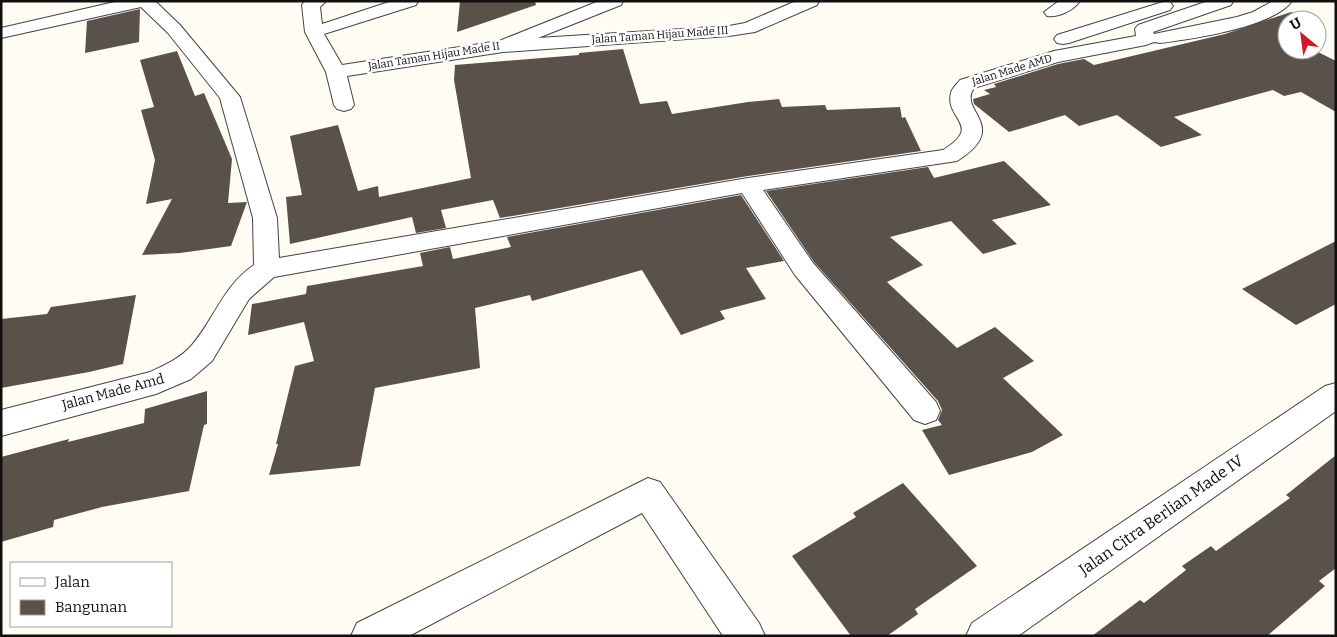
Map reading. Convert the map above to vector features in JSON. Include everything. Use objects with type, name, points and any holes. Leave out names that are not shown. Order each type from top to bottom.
[{"type":"street","points":[[1,33],[144,1],[174,29],[230,97],[266,218],[267,269],[748,185],[804,269],[925,411]]},
{"type":"street","points":[[344,105],[336,72],[314,32],[311,4],[332,8],[410,1]]},
{"type":"street","name":"Jalan Taman Hijau Made III","points":[[503,46],[616,17],[730,31],[749,28],[811,1]]},
{"type":"street","points":[[1053,12],[1072,1]]},
{"type":"street","points":[[1063,39],[1177,1]]},
{"type":"street","points":[[1146,40],[1144,29],[1225,1]]},
{"type":"street","name":"Jalan Made AMD","points":[[748,185],[949,156],[961,151],[970,142],[973,134],[960,95],[961,88],[967,84],[1086,50],[1234,23],[1277,8],[1284,1]]},
{"type":"street","points":[[314,32],[332,8]]},
{"type":"street","name":"Jalan Taman Hijau Made II","points":[[336,72],[503,46],[616,17]]},
{"type":"street","name":"Jalan Made Amd","points":[[1,422],[156,382],[182,371],[202,352],[240,292],[254,278],[267,269]]},
{"type":"street","name":"Jalan Citra Berlian Made IV","points":[[985,636],[1336,395]]},
{"type":"street","points":[[370,636],[648,493],[746,636]]},
{"type":"building","points":[[460,1],[535,1],[536,5],[457,32]]},
{"type":"building","points":[[140,9],[139,42],[85,53],[87,21]]},
{"type":"building","points":[[1277,17],[1277,60],[1327,60],[1327,56],[1336,61],[1336,112],[1301,92],[1284,96],[1273,90],[1174,117],[1202,135],[1161,147],[1117,115],[1079,126],[1065,115],[1009,132],[974,104],[973,99],[990,94],[984,90],[996,87],[994,84],[1058,64],[1084,59],[1094,65],[1225,34]]},
{"type":"building","points":[[623,49],[640,104],[667,101],[672,114],[779,99],[782,107],[825,105],[827,110],[900,107],[902,118],[905,117],[921,151],[748,176],[500,218],[493,200],[441,210],[446,228],[416,233],[412,217],[290,244],[286,197],[302,195],[290,136],[338,125],[358,191],[378,186],[379,197],[471,178],[454,80],[455,65],[579,55],[579,53]]},
{"type":"building","points":[[177,51],[195,96],[204,93],[232,159],[228,203],[247,202],[231,246],[180,253],[142,255],[172,199],[146,204],[155,160],[141,110],[154,107],[140,60]]},
{"type":"building","points":[[1004,161],[1051,205],[992,220],[1017,244],[983,254],[951,221],[890,237],[923,265],[887,282],[957,348],[995,327],[1034,361],[1003,378],[1063,435],[1032,452],[949,475],[922,430],[942,425],[938,420],[942,410],[938,401],[814,262],[766,191],[928,167],[934,178]]},
{"type":"building","points":[[741,195],[784,261],[746,268],[766,299],[720,311],[725,319],[681,335],[642,270],[532,301],[530,295],[475,308],[480,368],[375,388],[360,466],[269,475],[278,444],[276,444],[295,366],[314,361],[304,322],[248,335],[252,304],[306,294],[307,286],[423,266],[420,253],[450,247],[453,259],[511,247],[507,237]]},
{"type":"building","points":[[1336,241],[1336,304],[1296,325],[1242,289]]},
{"type":"building","points":[[136,295],[123,364],[1,388],[1,319],[47,314],[51,307]]},
{"type":"building","points":[[207,391],[207,424],[204,425],[189,491],[102,507],[54,520],[53,527],[1,542],[1,457],[69,439],[68,442],[144,423],[145,409]]},
{"type":"building","points":[[1336,455],[1336,568],[1319,581],[1325,586],[1267,636],[1092,636],[1140,600],[1144,603],[1186,570],[1182,566],[1211,546],[1216,551],[1290,498],[1286,495]]},
{"type":"building","points":[[903,483],[977,566],[915,609],[918,614],[887,636],[851,636],[792,556],[856,517],[853,513]]}]
